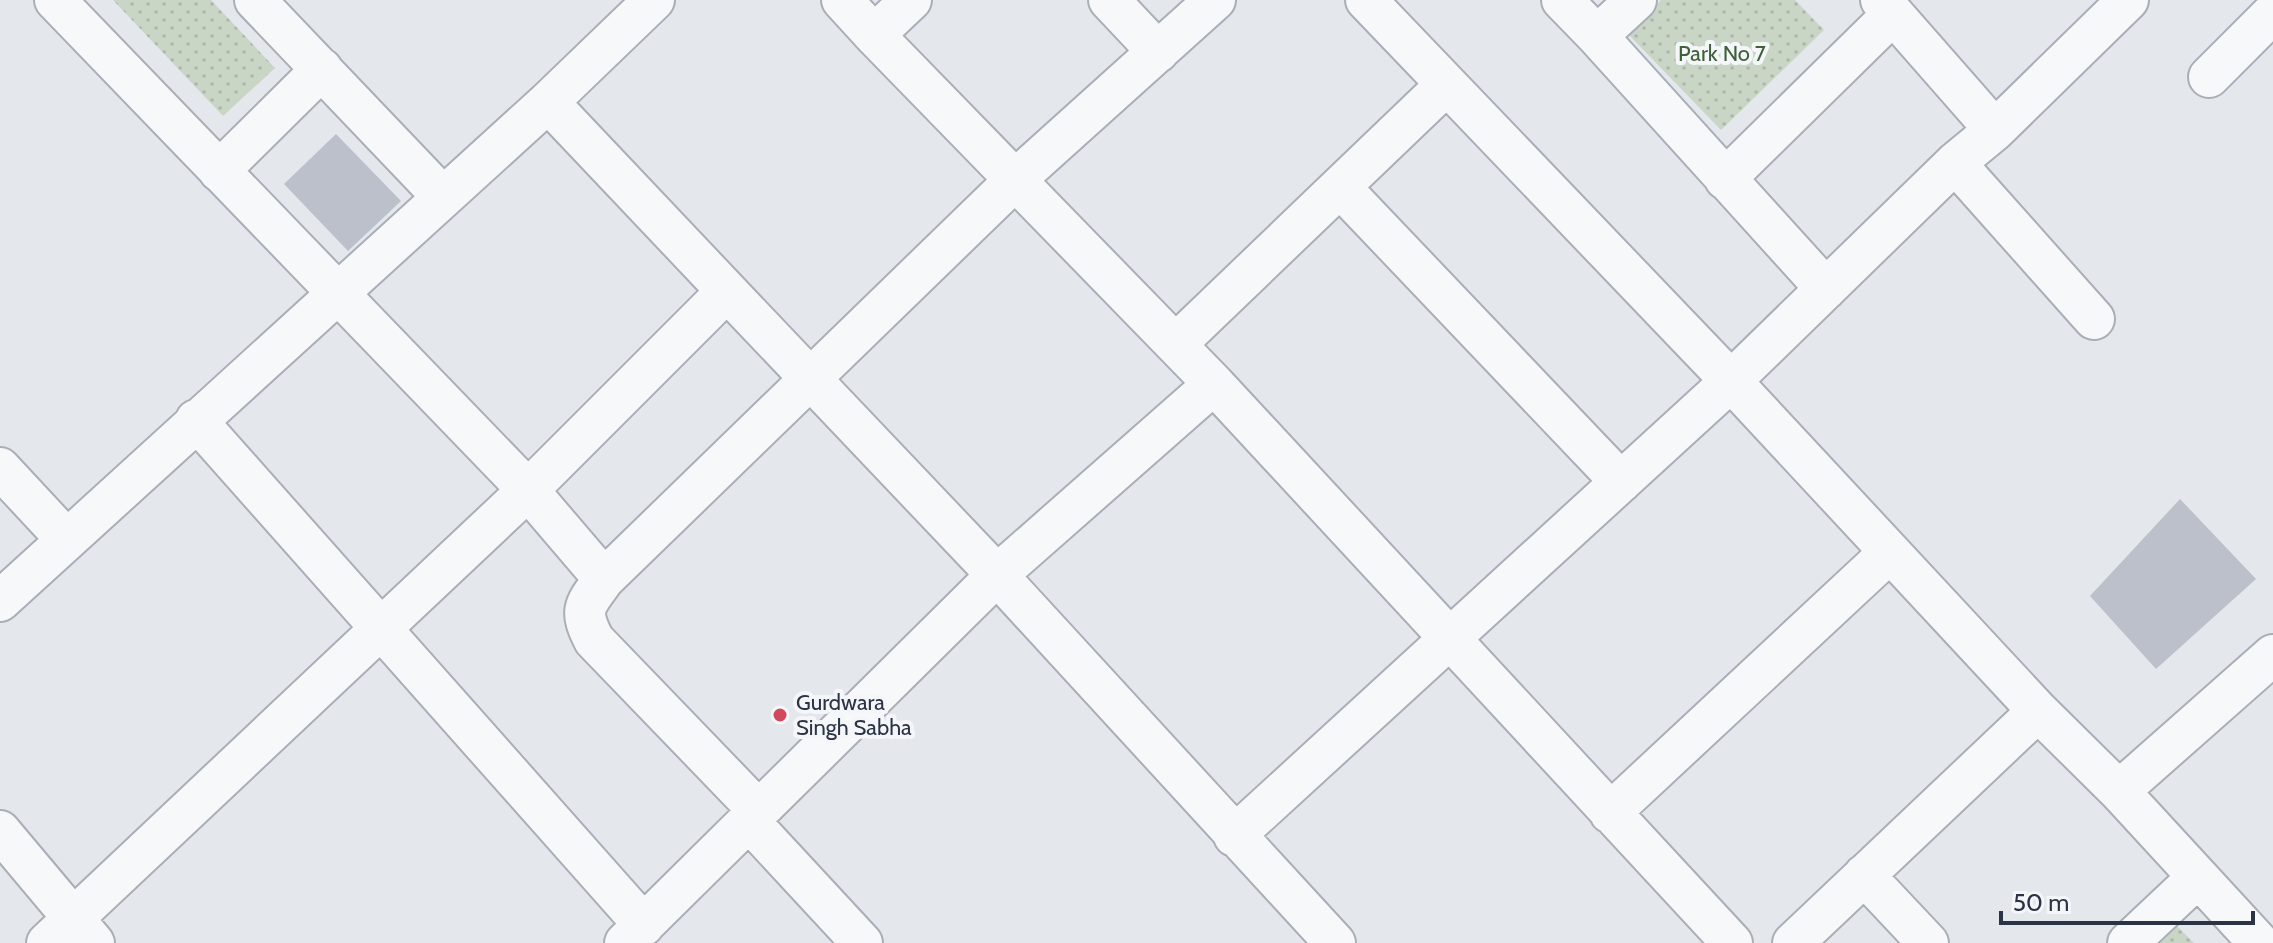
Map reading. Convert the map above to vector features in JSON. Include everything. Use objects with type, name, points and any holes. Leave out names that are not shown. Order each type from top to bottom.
[{"type":"street","points":[[55,0],[528,490],[604,579]]},
{"type":"street","points":[[255,0],[442,196]]},
{"type":"street","points":[[0,601],[548,102],[654,0]]},
{"type":"street","points":[[842,0],[1214,384],[1732,943]]},
{"type":"street","points":[[874,35],[911,0]]},
{"type":"street","points":[[1109,0],[1158,52]]},
{"type":"street","points":[[862,943],[754,816],[594,640],[585,621],[584,606],[604,579],[1015,180],[1215,0]]},
{"type":"street","points":[[1366,0],[1731,381],[2259,943]]},
{"type":"street","points":[[1562,0],[1826,289]]},
{"type":"street","points":[[1597,36],[1636,0]]},
{"type":"street","points":[[1234,836],[1731,381],[2128,0]]},
{"type":"street","points":[[1725,179],[1887,7],[1995,130]]},
{"type":"street","points":[[2209,77],[2273,13]]},
{"type":"street","points":[[219,171],[322,69]]},
{"type":"street","points":[[1176,344],[1446,85]]},
{"type":"street","points":[[548,102],[997,575],[1335,943]]},
{"type":"street","points":[[1955,163],[2094,319]]},
{"type":"street","points":[[1340,187],[1621,482]]},
{"type":"street","points":[[0,831],[71,935],[382,628],[528,490],[727,291]]},
{"type":"street","points":[[196,420],[382,628],[635,934],[997,575],[1214,384]]},
{"type":"street","points":[[0,468],[66,539]]},
{"type":"street","points":[[1610,813],[1890,552]]},
{"type":"street","points":[[2119,791],[2273,655]]},
{"type":"street","points":[[1793,943],[2038,711]]},
{"type":"street","points":[[1864,875],[1928,943]]},
{"type":"street","points":[[2128,943],[2198,877]]},
{"type":"green space","points":[[113,0],[211,0],[275,68],[223,116]]},
{"type":"green space","name":"Park No 7","points":[[1661,0],[1795,0],[1824,30],[1721,130],[1627,33]]},
{"type":"green space","points":[[2169,918],[2194,943],[2143,943]]},
{"type":"building","points":[[336,134],[401,201],[348,251],[284,184]]},
{"type":"building","points":[[2180,499],[2256,579],[2156,669],[2090,596]]},
{"type":"place","name":"Gurdwara Singh Sabha","points":[[780,715]]}]
